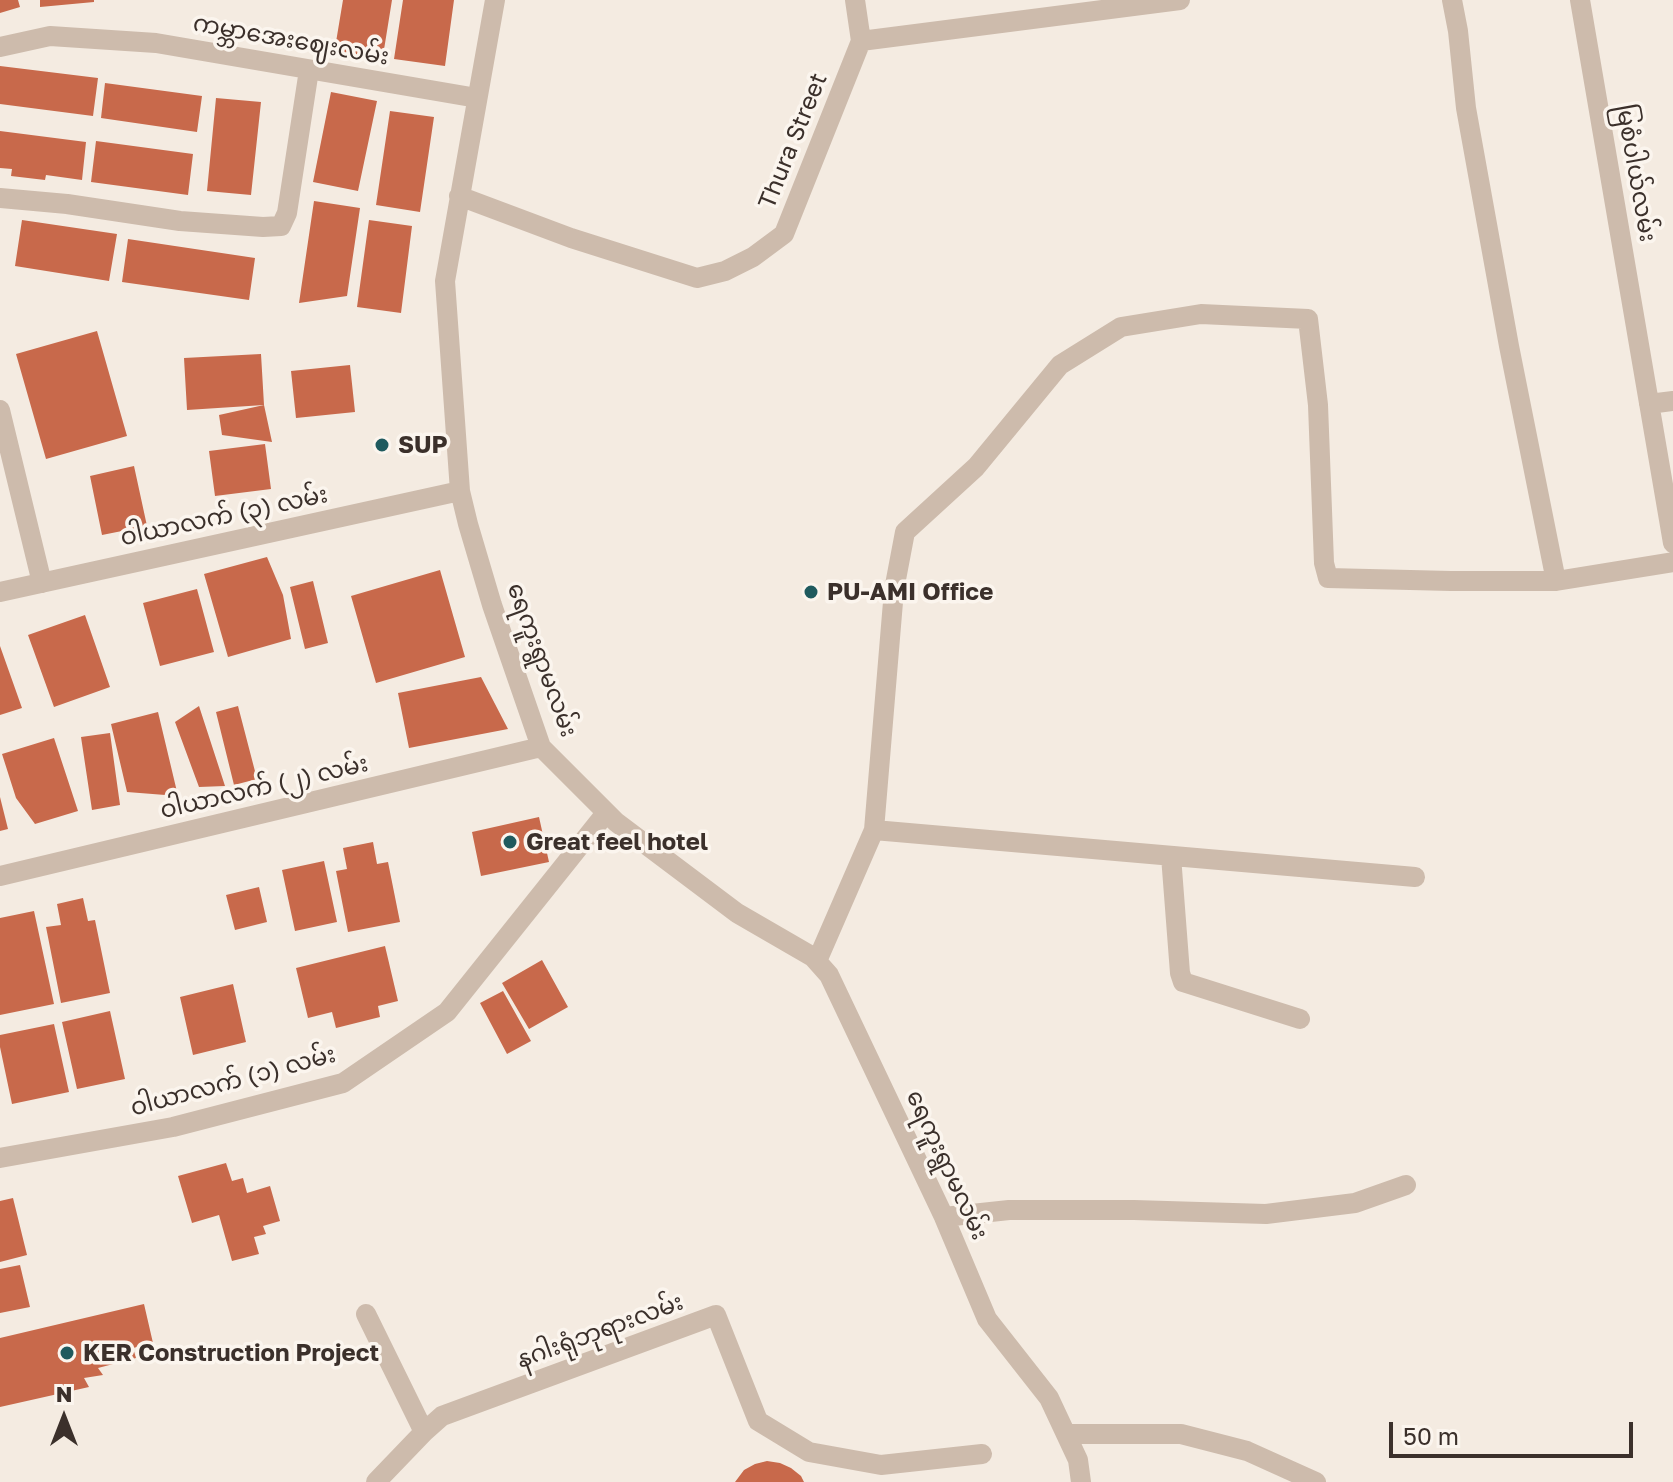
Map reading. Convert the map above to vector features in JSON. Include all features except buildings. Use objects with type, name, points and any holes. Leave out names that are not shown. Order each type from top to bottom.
[{"type":"street","name":"ရေကူးရွာမလမ်း","points":[[495,0],[445,281],[460,491],[492,605],[541,747],[606,813],[737,913],[813,957],[829,975],[944,1217],[987,1319],[1049,1398],[1078,1460],[1081,1482]]},
{"type":"street","points":[[855,0],[861,41],[1180,0]]},
{"type":"street","points":[[1452,0],[1466,108],[1556,581]]},
{"type":"street","name":"မြစံပါယ်လမ်း","points":[[1586,2],[1673,543]]},
{"type":"street","name":"ကမ္ဘာအေးဈေးလမ်း","points":[[0,47],[50,36],[156,43],[477,98]]},
{"type":"street","name":"Thura Street","points":[[459,196],[571,238],[697,278],[725,271],[753,257],[784,234],[861,41]]},
{"type":"street","points":[[0,198],[67,204],[180,221],[281,226],[287,213],[309,70]]},
{"type":"street","points":[[817,961],[874,830],[894,590],[905,532],[976,467],[1060,365],[1121,327],[1201,314],[1308,319],[1318,405],[1324,563],[1328,578],[1556,581],[1673,562]]},
{"type":"street","points":[[1649,404],[1673,401]]},
{"type":"street","points":[[0,410],[42,583]]},
{"type":"street","name":"ဝါယာလက် (၃) လမ်း","points":[[0,592],[460,491]]},
{"type":"street","name":"ဝါယာလက် (၂) လမ်း","points":[[0,876],[541,747]]},
{"type":"street","name":"ဝါယာလက် (၁) လမ်း","points":[[0,1158],[173,1127],[343,1083],[447,1012],[606,813]]},
{"type":"street","points":[[874,830],[1415,877]]},
{"type":"street","points":[[1171,856],[1183,982],[1300,1019]]},
{"type":"street","points":[[944,1217],[1009,1210],[1266,1214],[1355,1203],[1406,1185]]},
{"type":"street","points":[[366,1314],[424,1432]]},
{"type":"street","name":"နဂါးရုံဘုရားလမ်း","points":[[376,1482],[442,1416],[716,1315],[758,1421],[809,1452],[881,1465],[982,1454]]},
{"type":"street","points":[[1066,1434],[1181,1434],[1247,1451],[1316,1482]]},
{"type":"place","name":"SUP","points":[[382,445]]},
{"type":"place","name":"PU-AMI Office","points":[[811,592]]},
{"type":"place","name":"Great feel hotel","points":[[510,842]]},
{"type":"place","name":"KER Construction Project","points":[[67,1353]]}]
